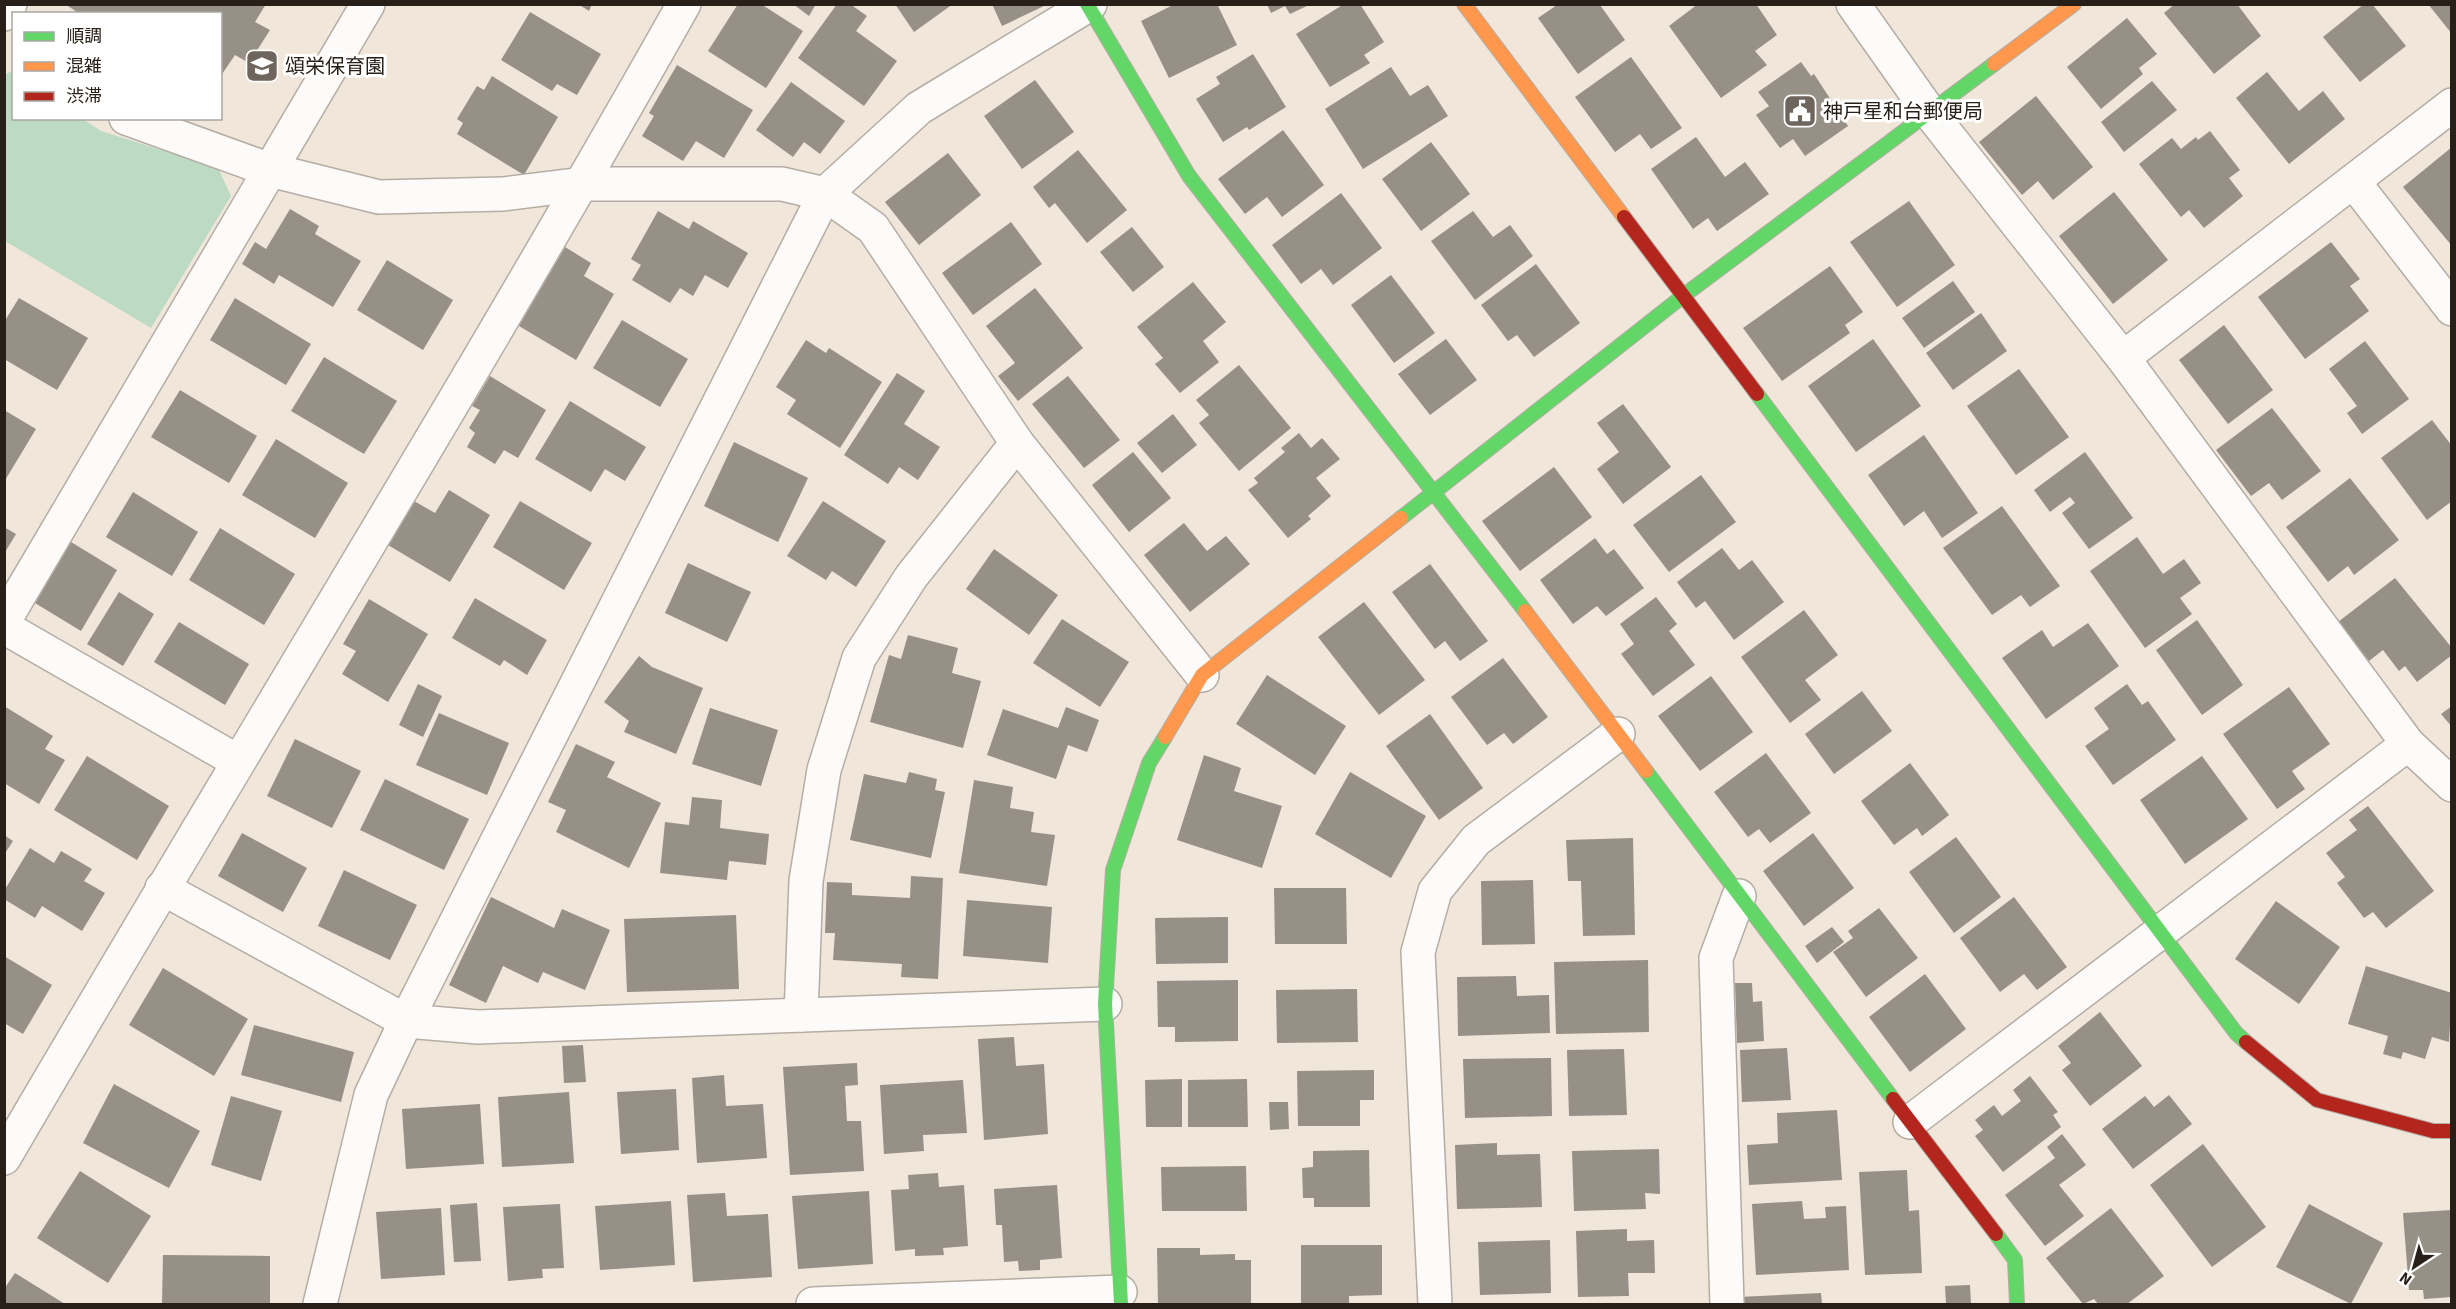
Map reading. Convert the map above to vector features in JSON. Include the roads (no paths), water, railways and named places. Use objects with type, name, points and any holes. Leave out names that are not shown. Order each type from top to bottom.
[{"type":"street","points":[[4,14],[10,4]]},
{"type":"street","points":[[4,621],[368,4]]},
{"type":"street","points":[[4,1158],[237,761],[583,184],[684,4]]},
{"type":"street","points":[[1464,4],[2236,1033],[2317,1100],[2433,1131],[2451,1131]]},
{"type":"street","points":[[1853,4],[1930,114],[2123,358],[2408,744],[2451,785]]},
{"type":"street","points":[[813,1305],[1120,1298],[1105,1004],[1113,870],[1149,763],[1202,675],[1683,296],[1930,114],[2074,4]]},
{"type":"street","points":[[320,1305],[371,1095],[825,194],[918,108],[1088,5],[1189,176],[1435,492],[2015,1260],[2017,1305]]},
{"type":"street","points":[[2123,358],[2451,105]]},
{"type":"street","points":[[132,120],[270,170],[379,197],[503,194],[583,184],[782,184],[825,194],[873,228],[1017,443],[1202,675]]},
{"type":"street","points":[[2353,181],[2451,309]]},
{"type":"street","points":[[801,1015],[806,881],[825,770],[859,658],[912,577],[1017,443]]},
{"type":"street","points":[[4,627],[237,761]]},
{"type":"street","points":[[1435,1305],[1419,952],[1435,891],[1476,840],[1618,734]]},
{"type":"street","points":[[1910,1122],[2408,744]]},
{"type":"street","points":[[162,888],[406,1022],[478,1027],[1105,1004]]},
{"type":"street","points":[[1727,1305],[1716,958],[1740,896]]},
{"type":"place","name":"頌栄保育園","points":[[262,66]]},
{"type":"place","name":"神戸星和台郵便局","points":[[1800,111]]}]
